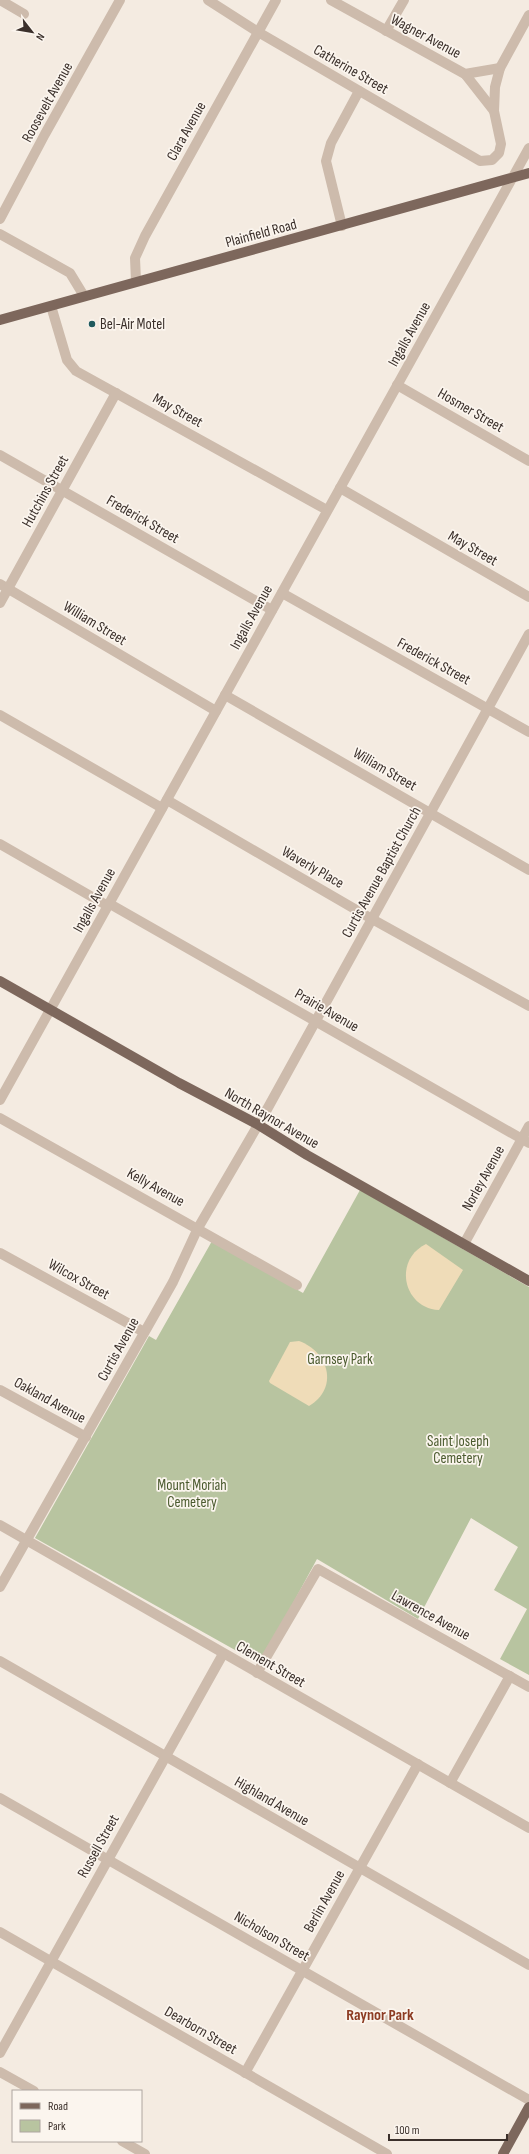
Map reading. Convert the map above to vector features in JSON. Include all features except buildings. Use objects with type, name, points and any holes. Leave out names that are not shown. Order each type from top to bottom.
[{"type":"main road","name":"Plainfield Road","points":[[0,320],[529,173]]},
{"type":"main road","name":"North Raynor Avenue","points":[[0,981],[257,1124],[314,1159],[529,1281]]},
{"type":"main road","points":[[503,2154],[529,2107]]},
{"type":"street","points":[[0,0],[24,14]]},
{"type":"street","name":"Roosevelt Avenue","points":[[0,219],[45,134],[120,0]]},
{"type":"street","name":"Catherine Street","points":[[208,0],[258,32],[480,161],[492,160],[499,153],[501,144],[494,111]]},
{"type":"street","name":"Clara Avenue","points":[[136,281],[135,258],[144,236],[276,0]]},
{"type":"street","name":"Wagner Avenue","points":[[331,0],[465,74],[494,111]]},
{"type":"street","points":[[386,31],[404,0]]},
{"type":"street","points":[[494,111],[495,87],[500,68],[529,15]]},
{"type":"street","name":"Wagner Avenue","points":[[465,74],[500,68]]},
{"type":"street","points":[[342,226],[326,161],[331,143],[359,91]]},
{"type":"street","name":"Ingalls Avenue","points":[[0,1100],[529,148]]},
{"type":"street","points":[[0,234],[70,274],[84,296]]},
{"type":"street","name":"May Street","points":[[51,306],[67,360],[76,370],[327,510]]},
{"type":"street","name":"Hosmer Street","points":[[398,385],[529,460]]},
{"type":"street","name":"Hutchins Street","points":[[0,604],[4,586],[62,490],[116,393]]},
{"type":"street","name":"Frederick Street","points":[[0,454],[272,610]]},
{"type":"street","name":"May Street","points":[[340,488],[529,597]]},
{"type":"street","name":"William Street","points":[[4,586],[216,711]]},
{"type":"street","name":"Frederick Street","points":[[282,593],[529,732]]},
{"type":"street","name":"Curtis Avenue Baptist Church","points":[[257,1124],[316,1021],[529,634]]},
{"type":"street","name":"William Street","points":[[226,694],[529,870]]},
{"type":"street","name":"Waverly Place","points":[[0,715],[165,804],[529,1006]]},
{"type":"street","name":"Prairie Avenue","points":[[0,844],[316,1021],[526,1141]]},
{"type":"street","name":"Kelly Avenue","points":[[0,1118],[297,1285]]},
{"type":"street","name":"Curtis Avenue","points":[[0,1587],[176,1276],[198,1228],[257,1124]]},
{"type":"street","name":"Norley Avenue","points":[[464,1244],[526,1141],[529,1126]]},
{"type":"street","name":"Wilcox Street","points":[[0,1252],[144,1332]]},
{"type":"street","name":"Oakland Avenue","points":[[0,1390],[86,1437]]},
{"type":"street","name":"Clement Street","points":[[0,1525],[529,1828]]},
{"type":"street","name":"Lawrence Avenue","points":[[257,1673],[318,1568],[529,1687]]},
{"type":"street","name":"Russell Street","points":[[0,2053],[223,1654]]},
{"type":"street","name":"Highland Avenue","points":[[0,1661],[529,1965]]},
{"type":"street","points":[[450,1783],[510,1676]]},
{"type":"street","name":"Berlin Avenue","points":[[245,2072],[418,1764]]},
{"type":"street","name":"Nicholson Street","points":[[0,1798],[529,2100]]},
{"type":"street","name":"Dearborn Street","points":[[0,1932],[387,2154]]},
{"type":"street","points":[[0,2073],[32,2090]]},
{"type":"street","points":[[124,2142],[145,2154]]},
{"type":"green space","points":[[360,1190],[529,1287],[529,1675],[500,1659],[527,1609],[494,1590],[518,1547],[471,1518],[418,1619],[317,1559],[260,1664],[35,1538],[149,1336],[156,1340],[212,1241],[303,1293]]},
{"type":"sand","points":[[426,1244],[463,1270],[439,1310],[427,1307],[417,1301],[410,1292],[407,1282],[406,1271],[409,1261],[416,1251]]},
{"type":"sand","points":[[299,1341],[309,1346],[317,1353],[323,1362],[326,1371],[327,1380],[324,1390],[309,1406],[269,1381],[290,1342]]},
{"type":"place","name":"Bel-Air Motel","points":[[92,324]]},
{"type":"district","name":"Raynor Park","points":[[380,2014]]},
{"type":"park label","name":"Garnsey Park","points":[[340,1359]]},
{"type":"park label","name":"Saint Joseph Cemetery","points":[[458,1450]]},
{"type":"park label","name":"Mount Moriah Cemetery","points":[[192,1494]]}]
